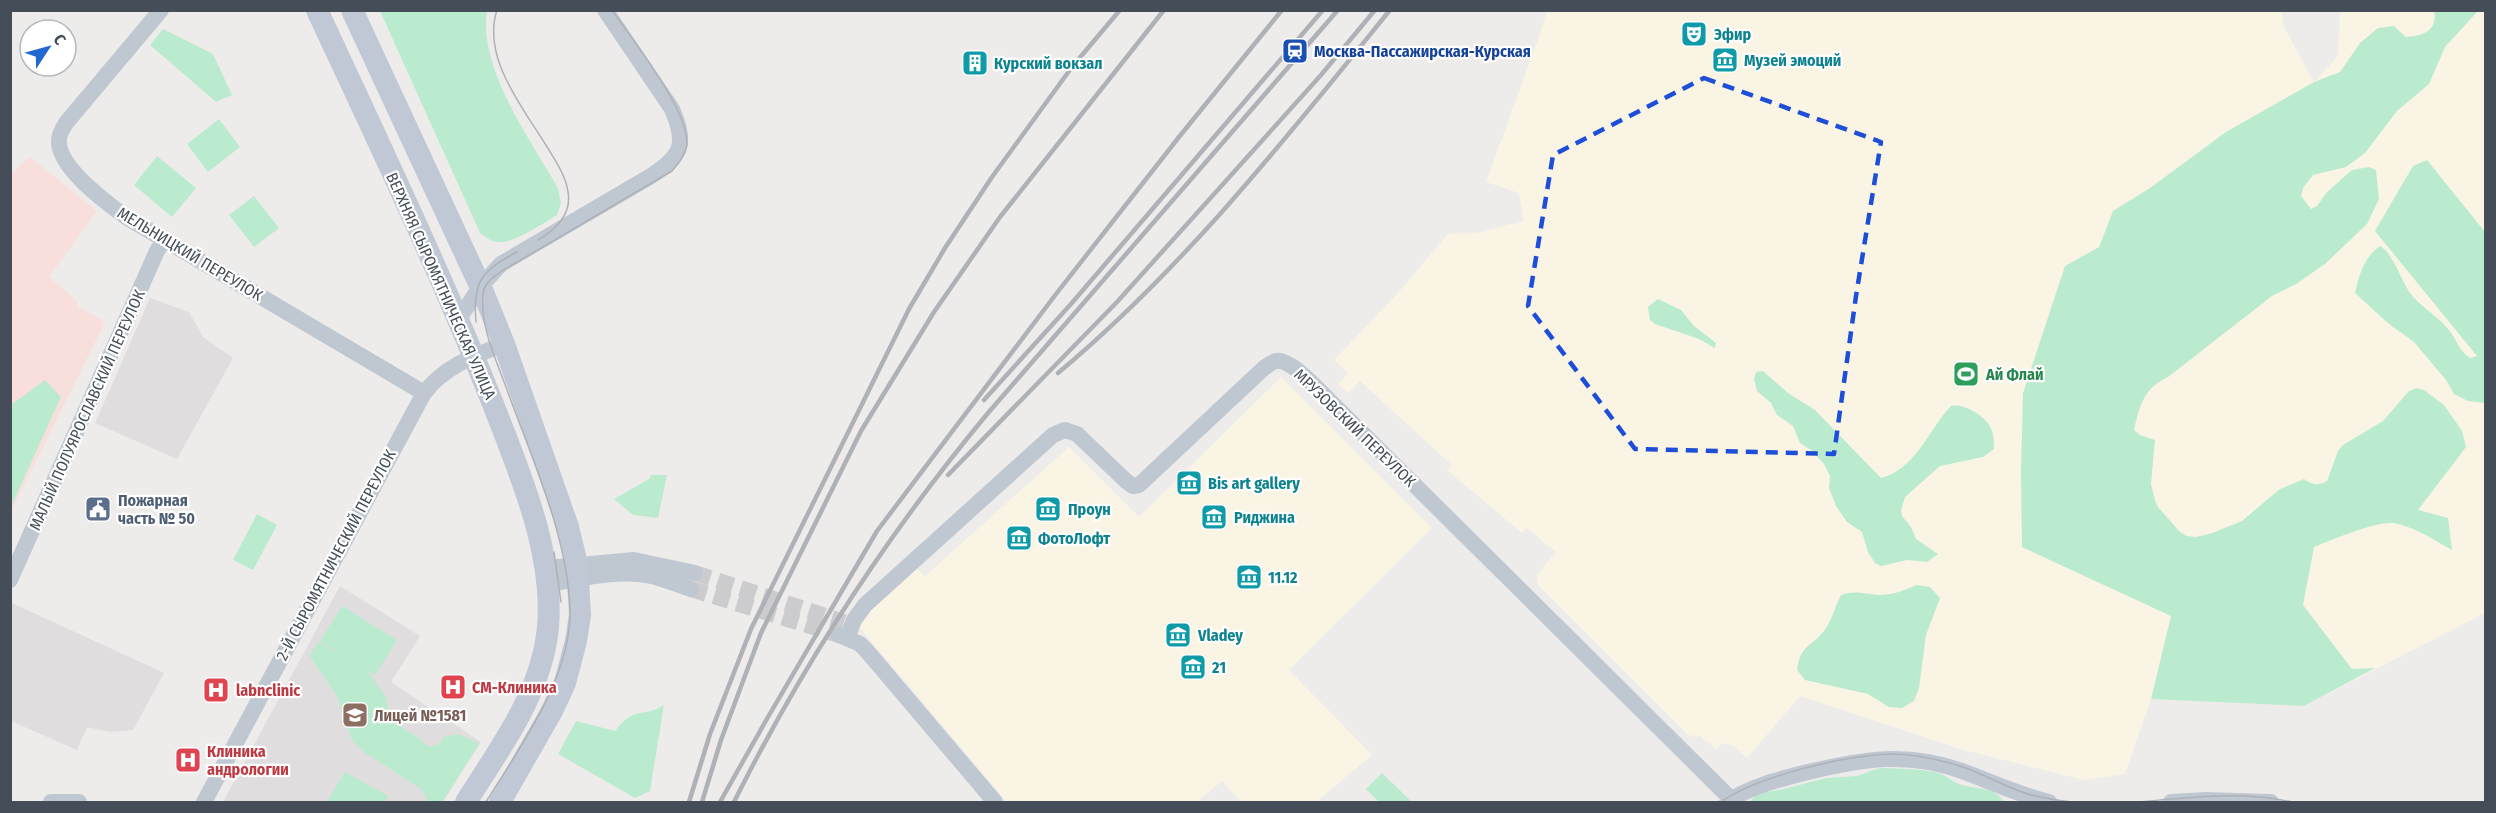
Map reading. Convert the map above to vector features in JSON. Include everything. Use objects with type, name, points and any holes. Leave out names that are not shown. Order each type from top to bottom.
[{"type":"main road","name":"ВЕРХНЯЯ СЫРОМЯТНИЧЕСКАЯ УЛИЦА","points":[[317,10],[473,356],[523,488],[548,576],[548,629],[530,694],[466,802]]},
{"type":"main road","name":"ВЕРХНЯЯ СЫРОМЯТНИЧЕСКАЯ УЛИЦА","points":[[351,10],[480,286],[504,344],[582,568],[578,632],[564,683],[552,711],[500,802]]},
{"type":"street","name":"МЕЛЬНИЦКИЙ ПЕРЕУЛОК","points":[[161,10],[66,123],[58,141],[61,152],[71,168],[91,189],[126,217],[424,393]]},
{"type":"street","points":[[458,320],[480,286],[501,264],[587,215],[674,160],[680,146],[680,127],[672,109],[605,10]]},
{"type":"street","name":"МАЛЫЙ ПОЛУЯРОСЛАВСКИЙ ПЕРЕУЛОК","points":[[10,580],[157,251],[164,240]]},
{"type":"street","name":"2-Й СЫРОМЯТНИЧЕСКИЙ ПЕРЕУЛОК","points":[[204,802],[424,393],[440,375],[473,356],[504,344]]},
{"type":"street","name":"МРУЗОВСКИЙ ПЕРЕУЛОК","points":[[995,802],[866,650],[845,630],[865,605],[1053,435],[1065,430],[1077,434],[1126,481],[1133,486],[1139,485],[1264,368],[1276,361],[1282,361],[1298,370],[1731,801]]},
{"type":"street","points":[[548,576],[582,568],[612,575],[641,575],[693,581]]},
{"type":"street","points":[[1731,801],[1756,787],[1796,775],[1853,762],[1893,758],[1915,760],[1961,771],[2022,796],[2049,802]]},
{"type":"street","points":[[2171,802],[2206,800],[2271,802]]},
{"type":"street","points":[[51,802],[79,802]]},
{"type":"highlighted area","points":[[1704,78],[1881,142],[1834,454],[1635,449],[1528,306],[1553,155]]},
{"type":"shaded area","points":[[1547,11],[2281,11],[2284,27],[2314,82],[2338,56],[2340,11],[2485,11],[2485,613],[2304,706],[2151,699],[2125,774],[2084,780],[1960,749],[1800,696],[1747,758],[1734,746],[1722,743],[1717,750],[1699,735],[1696,738],[1692,734],[1690,737],[1538,585],[1537,575],[1556,552],[1527,528],[1522,533],[1447,470],[1452,465],[1360,381],[1348,393],[1338,384],[1348,373],[1334,360],[1398,293],[1448,234],[1476,233],[1524,221],[1519,193],[1486,182]]},
{"type":"shaded area","points":[[30,157],[97,211],[49,277],[74,298],[79,307],[105,322],[11,512],[11,173]]},
{"type":"shaded area","points":[[150,298],[189,312],[203,337],[233,358],[177,459],[95,423]]},
{"type":"shaded area","points":[[1281,377],[1432,528],[1289,670],[1372,755],[1316,802],[1241,802],[1222,781],[1197,802],[1007,802],[856,623],[916,568],[925,576],[1069,447],[1139,517]]},
{"type":"shaded area","name":"Лицей №1581","points":[[340,586],[420,636],[391,682],[481,742],[443,802],[223,802]]},
{"type":"shaded area","points":[[12,603],[164,673],[133,730],[110,732],[87,727],[77,750],[11,721],[10,608]]},
{"type":"green space","points":[[380,11],[487,11],[486,33],[490,56],[509,103],[558,188],[561,203],[557,215],[505,242],[493,241],[480,233]]},
{"type":"green space","points":[[2434,11],[2478,11],[2445,47],[2429,84],[2397,111],[2365,153],[2346,167],[2313,175],[2303,188],[2301,196],[2311,209],[2317,206],[2327,192],[2352,170],[2369,167],[2376,170],[2379,199],[2367,224],[2325,264],[2296,284],[2272,296],[2153,387],[2141,405],[2134,430],[2140,435],[2155,440],[2151,484],[2158,507],[2180,532],[2196,537],[2242,521],[2280,489],[2304,479],[2315,484],[2327,481],[2338,451],[2343,445],[2383,421],[2409,391],[2416,388],[2424,390],[2444,405],[2462,431],[2466,447],[2418,510],[2448,518],[2452,550],[2414,530],[2391,523],[2364,528],[2314,547],[2303,605],[2352,669],[2375,668],[2304,706],[2151,699],[2171,616],[2022,547],[2023,393],[2065,266],[2099,247],[2113,211],[2150,188],[2226,132],[2314,82],[2340,72],[2360,43],[2378,28],[2394,26],[2406,37],[2423,34],[2434,23]]},
{"type":"green space","points":[[163,29],[213,54],[232,95],[216,102],[150,45]]},
{"type":"green space","points":[[219,119],[240,147],[208,172],[187,144]]},
{"type":"green space","points":[[157,156],[196,188],[172,217],[134,185]]},
{"type":"green space","points":[[2427,160],[2485,232],[2485,403],[2468,401],[2454,394],[2446,380],[2414,342],[2389,324],[2355,293],[2366,261],[2380,246],[2389,254],[2414,298],[2444,324],[2466,355],[2470,358],[2477,356],[2375,231],[2413,166]]},
{"type":"green space","points":[[254,196],[279,228],[254,247],[229,215]]},
{"type":"green space","points":[[1658,299],[1681,310],[1694,326],[1716,343],[1715,348],[1699,339],[1655,324],[1650,320],[1648,307]]},
{"type":"green space","points":[[1763,371],[1788,393],[1815,410],[1881,478],[1904,466],[1913,457],[1951,406],[1968,409],[1989,424],[1994,439],[1994,449],[1983,457],[1940,466],[1905,497],[1901,510],[1902,516],[1911,527],[1916,539],[1938,554],[1927,562],[1907,560],[1881,566],[1875,563],[1868,552],[1862,532],[1847,522],[1836,506],[1829,488],[1830,476],[1824,464],[1811,450],[1800,443],[1793,426],[1777,415],[1771,403],[1757,391],[1754,379],[1756,372]]},
{"type":"green space","points":[[45,380],[61,397],[11,507],[11,405]]},
{"type":"green space","points":[[651,475],[667,475],[658,518],[633,515],[614,499],[649,479]]},
{"type":"green space","points":[[257,514],[277,525],[253,570],[233,560]]},
{"type":"green space","points":[[1916,585],[1930,587],[1940,598],[1926,635],[1919,688],[1914,701],[1902,708],[1889,707],[1868,694],[1805,680],[1797,670],[1803,651],[1824,631],[1841,595],[1889,594]]},
{"type":"green space","points":[[342,606],[397,640],[375,675],[367,671],[386,697],[388,714],[428,747],[439,744],[444,737],[459,734],[479,744],[442,802],[424,802],[427,797],[421,789],[364,752],[352,741],[337,696],[309,655],[319,642],[347,658],[320,641]]},
{"type":"green space","points":[[664,705],[650,791],[635,798],[558,754],[576,721],[615,731],[628,718]]},
{"type":"green space","points":[[1880,768],[1934,772],[1959,784],[1991,791],[2004,802],[1752,802],[1751,800],[1757,794],[1764,792],[1826,778],[1857,776]]},
{"type":"green space","points":[[345,772],[388,796],[384,802],[327,802]]},
{"type":"green space","points":[[1382,773],[1412,802],[1379,802],[1366,789]]},
{"type":"tunnel","points":[[695,573],[844,622]]},
{"type":"tunnel","points":[[691,589],[839,635]]},
{"type":"tram line","points":[[497,10],[494,28],[495,47],[500,65],[518,101],[558,165],[568,192],[569,200],[565,214],[556,226],[538,240]]},
{"type":"tram line","points":[[486,802],[542,710],[553,685],[568,634],[570,609],[562,552],[555,524],[486,330],[484,290],[490,281],[502,271],[672,171],[687,147],[685,129],[669,94],[612,10]]},
{"type":"tram line","points":[[476,322],[476,296],[482,279],[495,265],[517,252]]},
{"type":"tram line","points":[[554,552],[561,602]]},
{"type":"tram line","points":[[1721,802],[1757,784],[1803,769],[1851,758],[1891,754],[1919,756],[1946,762],[2028,794],[2071,802]]},
{"type":"tram line","points":[[2139,802],[2235,796],[2292,802]]},
{"type":"railway","points":[[689,802],[710,734],[751,629],[909,309],[945,248],[992,177],[1072,67],[1120,10]]},
{"type":"railway","points":[[702,802],[721,740],[761,633],[861,431],[934,312],[1000,217],[1164,10]]},
{"type":"railway","points":[[720,802],[877,531],[1056,294],[1282,10]]},
{"type":"railway","points":[[984,400],[1071,304],[1323,10]]},
{"type":"railway","points":[[734,802],[789,700],[850,600],[951,458],[1338,10]]},
{"type":"railway","points":[[948,475],[1117,302],[1321,75],[1375,10]]},
{"type":"railway","points":[[1058,373],[1149,290],[1233,200],[1390,10]]},
{"type":"place","name":"Эфир","points":[[1694,34]]},
{"type":"place","name":"Москва-Пассажирская-Курская","points":[[1295,51]]},
{"type":"place","name":"Музей эмоций","points":[[1725,60]]},
{"type":"place","name":"Курский вокзал","points":[[975,63]]},
{"type":"place","name":"Ай Флай","points":[[1966,374]]},
{"type":"place","name":"Bis art gallery","points":[[1189,483]]},
{"type":"place","name":"Пожарная часть № 50","points":[[98,509]]},
{"type":"place","name":"Проун","points":[[1048,509]]},
{"type":"place","name":"Риджина","points":[[1214,517]]},
{"type":"place","name":"ФотоЛофт","points":[[1019,538]]},
{"type":"place","name":"11.12","points":[[1249,577]]},
{"type":"place","name":"Vladey","points":[[1178,635]]},
{"type":"place","name":"21","points":[[1193,667]]},
{"type":"place","name":"СМ-Клиника","points":[[453,687]]},
{"type":"place","name":"labnclinic","points":[[216,690]]},
{"type":"place","name":"Лицей №1581","points":[[355,715]]},
{"type":"place","name":"Клиника андрологии","points":[[188,760]]}]
